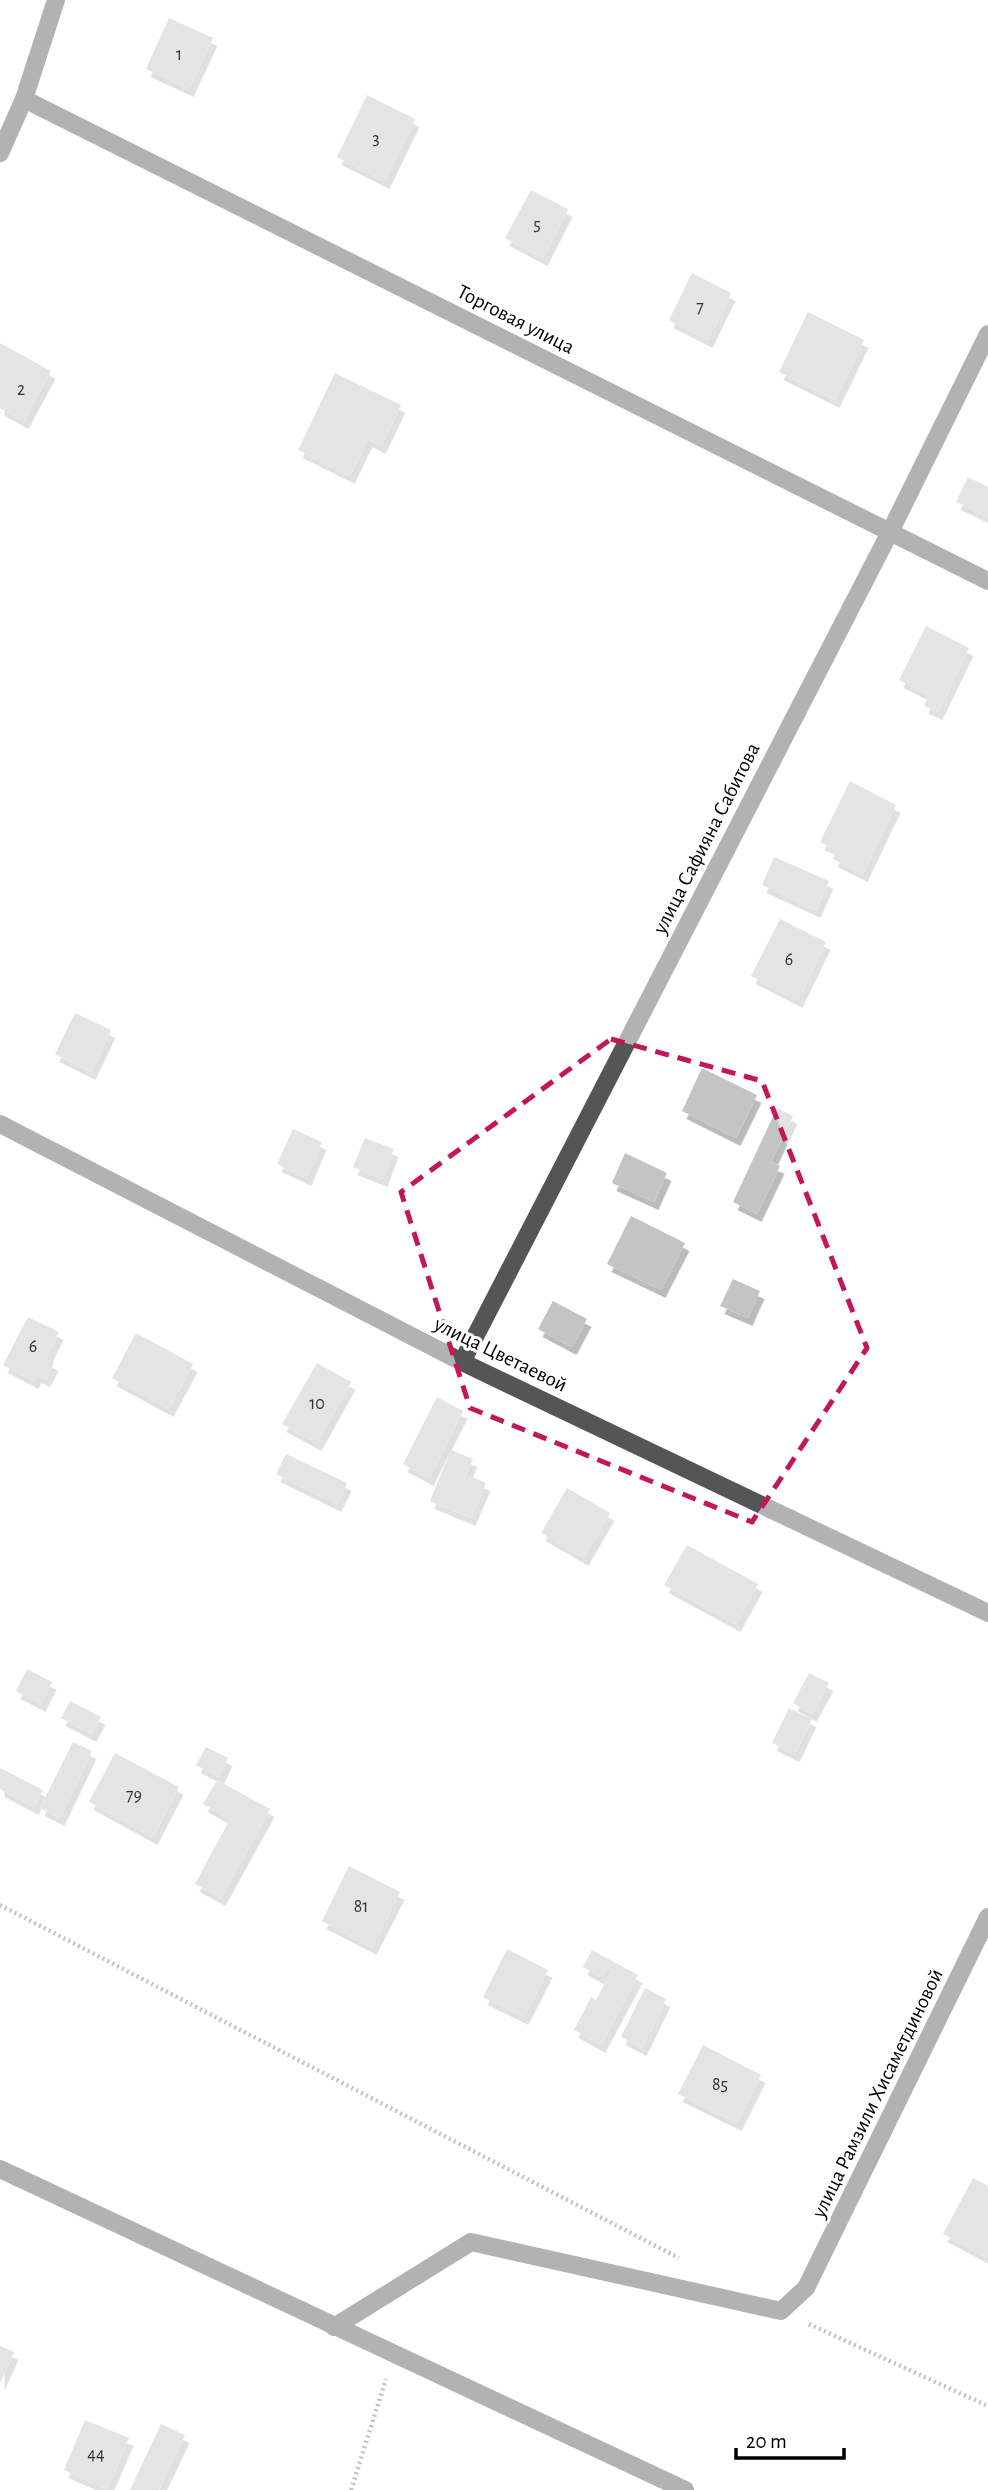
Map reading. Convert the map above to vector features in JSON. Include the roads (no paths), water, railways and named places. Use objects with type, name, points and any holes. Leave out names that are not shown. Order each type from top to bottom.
[{"type":"street","points":[[0,153],[24,99],[56,0]]},
{"type":"street","name":"Торговая улица","points":[[24,99],[988,581]]},
{"type":"street","name":"улица Сафияна Сабитова","points":[[462,1362],[890,532],[988,334]]},
{"type":"street","name":"улица Цветаевой","points":[[0,1124],[462,1362],[988,1613]]},
{"type":"street","name":"улица Рамзили Хисаметдиновой","points":[[334,2327],[471,2242],[781,2311],[806,2288],[988,1917]]},
{"type":"street","points":[[0,2169],[685,2490]]}]
